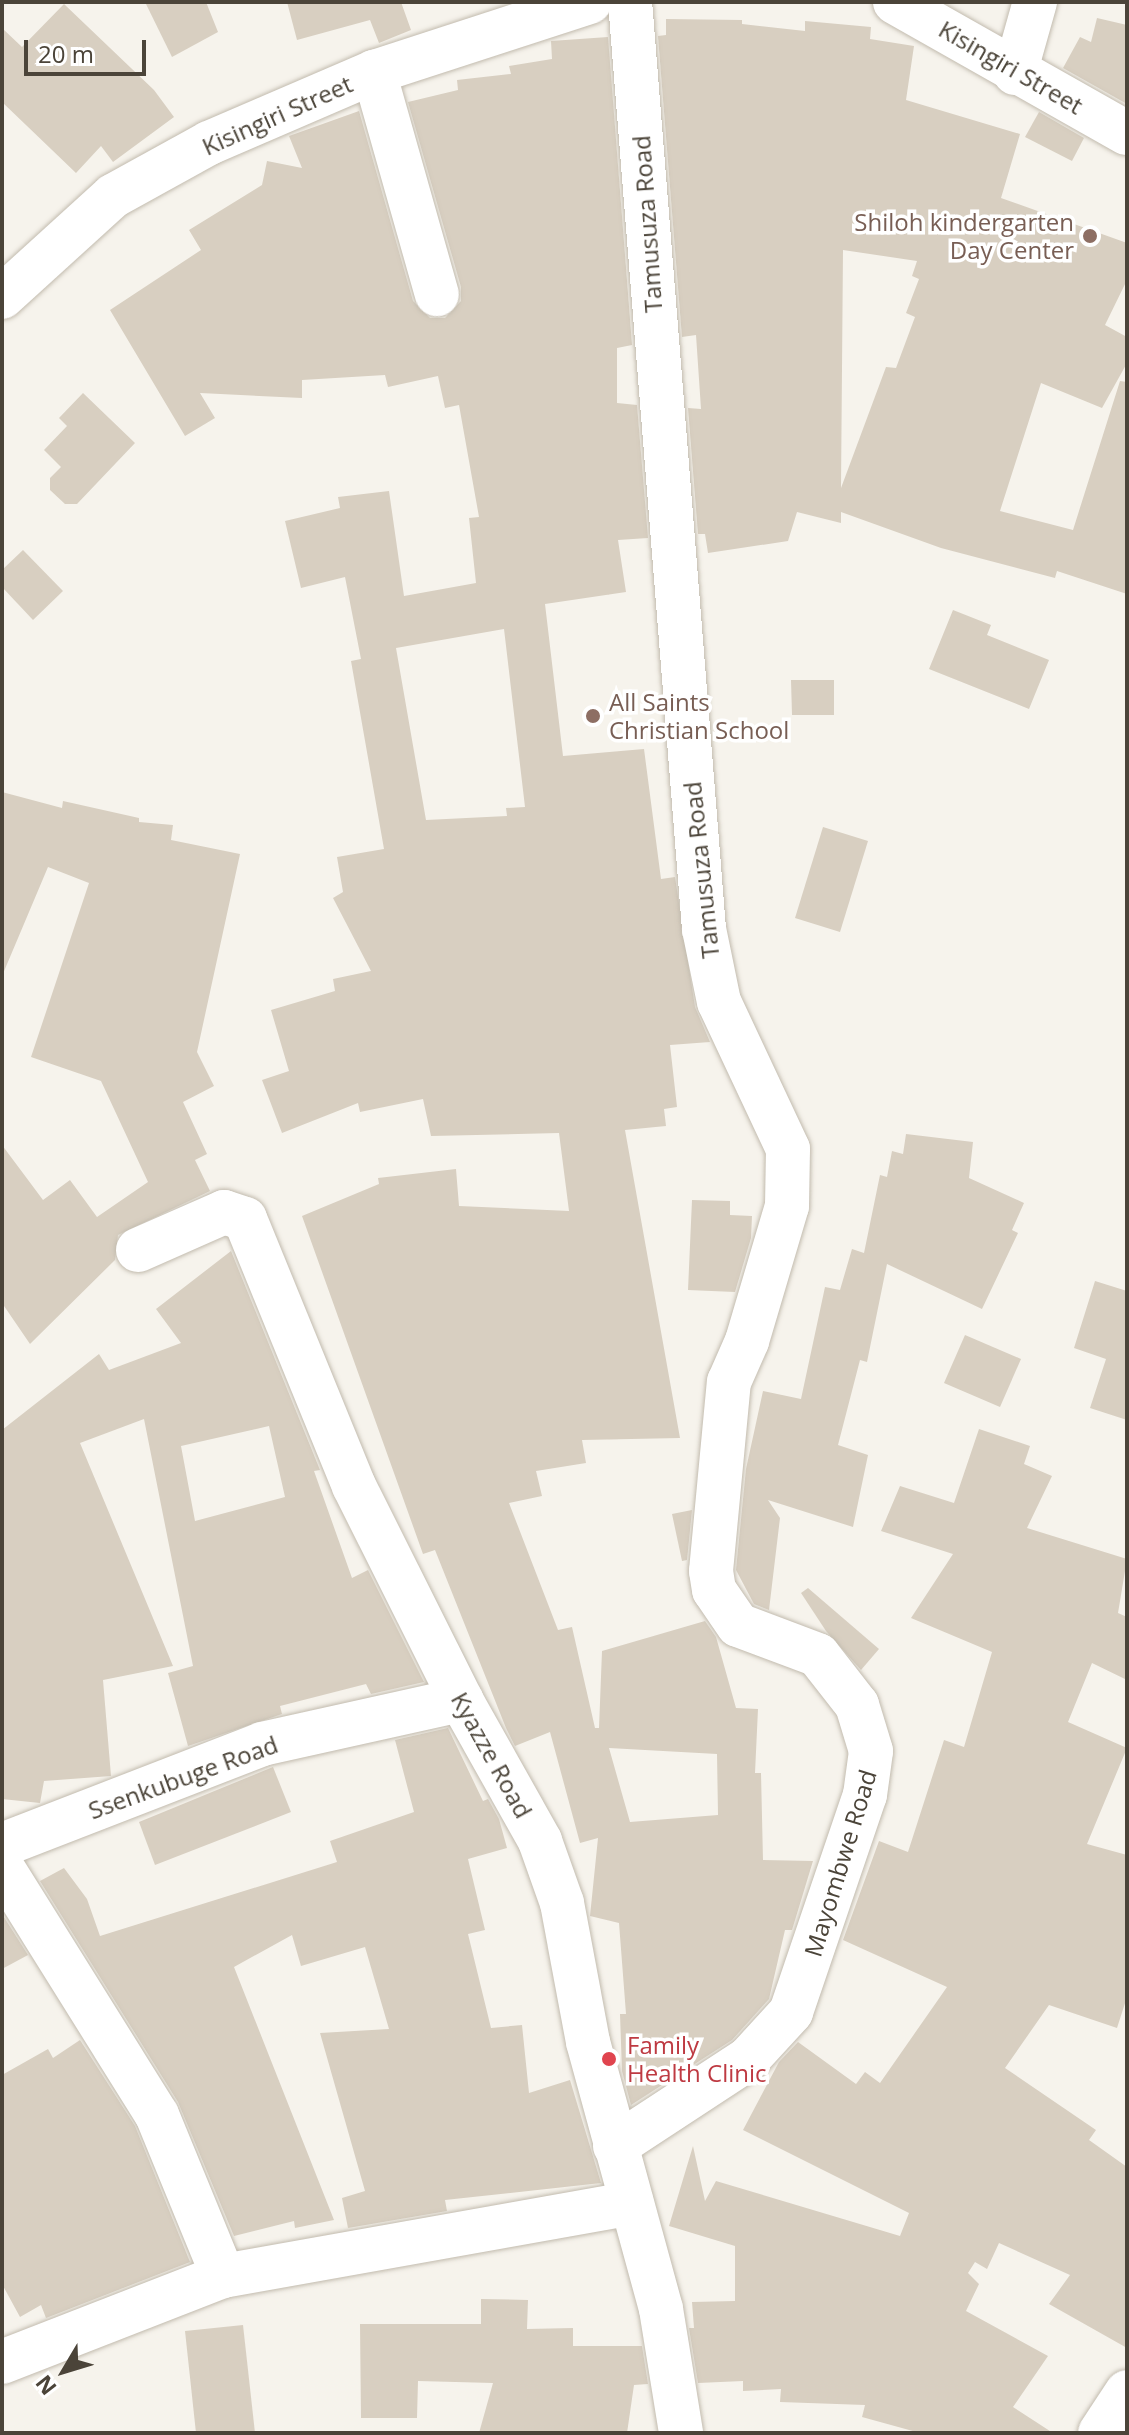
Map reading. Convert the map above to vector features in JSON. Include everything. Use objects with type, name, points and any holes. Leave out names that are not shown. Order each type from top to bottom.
[{"type":"street","name":"Kisingiri Street","points":[[8,278],[113,196],[209,143],[374,72],[590,2]]},
{"type":"street","name":"Tamusuza Road","points":[[630,2],[704,929],[719,1002],[788,1149],[787,1206],[747,1341],[729,1382],[718,1472]]},
{"type":"street","name":"Kisingiri Street","points":[[895,2],[1015,73],[1127,133]]},
{"type":"street","points":[[1015,73],[1035,2]]},
{"type":"street","points":[[374,72],[437,294]]},
{"type":"street","name":"Kyazze Road","points":[[138,1250],[224,1212],[245,1219],[340,1456],[461,1700],[553,1871],[615,2146],[661,2309],[681,2433]]},
{"type":"street","name":"Mayombwe Road","points":[[615,2146],[703,2092],[776,2033],[801,1994],[870,1773],[866,1725],[839,1678],[818,1655],[796,1643],[764,1638],[738,1625],[714,1590],[711,1571],[718,1472]]},
{"type":"street","name":"Ssenkubuge Road","points":[[2,1845],[262,1744],[461,1700]]},
{"type":"street","points":[[2,1867],[157,2115],[223,2276]]},
{"type":"street","points":[[2,2362],[223,2276],[632,2203]]},
{"type":"street","points":[[1100,2433],[1127,2392]]},
{"type":"building","points":[[145,2],[206,2],[218,32],[172,57]]},
{"type":"building","points":[[287,2],[401,2],[411,30],[379,43],[370,20],[297,40]]},
{"type":"building","points":[[64,4],[154,90],[174,117],[113,162],[101,146],[76,173],[2,102],[2,28],[22,47]]},
{"type":"building","points":[[1097,18],[1127,25],[1127,104],[1063,68],[1080,37],[1091,42]]},
{"type":"building","points":[[666,19],[742,20],[742,24],[805,31],[805,21],[871,27],[870,39],[914,46],[906,100],[1020,134],[1001,198],[1127,243],[1127,280],[1105,325],[1127,337],[1127,363],[1102,408],[1041,383],[1000,511],[1073,530],[1120,381],[1127,382],[1127,594],[1057,571],[1055,578],[941,548],[841,512],[841,523],[797,512],[788,541],[708,553],[705,534],[698,534],[688,408],[701,409],[696,335],[682,337],[658,36],[666,35]],"holes":[[[843,250],[917,261],[912,276],[919,279],[906,313],[915,317],[896,368],[886,367],[841,488]]]},
{"type":"building","points":[[608,37],[632,345],[617,348],[617,403],[637,405],[648,538],[618,540],[626,592],[545,604],[563,756],[644,749],[661,879],[675,877],[695,1007],[710,1042],[670,1045],[677,1107],[664,1109],[666,1126],[625,1130],[680,1438],[582,1440],[586,1463],[536,1471],[542,1496],[509,1503],[558,1630],[572,1627],[595,1728],[599,1728],[602,1651],[705,1621],[716,1637],[736,1708],[758,1709],[755,1773],[761,1773],[763,1860],[813,1861],[792,1930],[785,1930],[769,1999],[732,2040],[631,2105],[622,2071],[620,2014],[626,2014],[619,1923],[590,1916],[598,1838],[580,1843],[550,1732],[515,1746],[435,1550],[423,1554],[302,1216],[379,1184],[378,1178],[456,1169],[459,1206],[569,1211],[559,1133],[431,1136],[423,1099],[360,1112],[358,1103],[282,1133],[262,1080],[289,1071],[271,1010],[335,991],[333,979],[371,971],[333,898],[343,892],[337,857],[384,849],[351,661],[361,659],[345,577],[301,588],[285,521],[340,508],[338,497],[389,491],[404,596],[476,583],[469,518],[479,517],[459,405],[445,408],[438,376],[388,387],[385,375],[302,380],[302,398],[200,393],[215,418],[185,436],[110,310],[201,250],[189,230],[262,185],[267,161],[302,168],[289,136],[359,111],[413,301],[430,318],[445,318],[461,301],[461,287],[408,102],[458,90],[457,80],[511,74],[509,66],[552,59],[551,41]],"holes":[[[504,629],[525,807],[506,808],[507,816],[426,820],[396,648]],[[609,1748],[717,1754],[718,1815],[630,1822]]]},
{"type":"building","points":[[1039,112],[1084,138],[1072,161],[1025,137]]},
{"type":"building","points":[[83,393],[135,443],[77,504],[65,504],[50,490],[50,478],[61,467],[44,450],[67,426],[59,418]]},
{"type":"building","points":[[23,550],[63,591],[33,620],[2,587],[2,570]]},
{"type":"building","points":[[953,610],[991,625],[987,635],[1049,660],[1029,709],[929,669]]},
{"type":"building","points":[[791,680],[834,680],[834,715],[792,715]]},
{"type":"building","points":[[2,792],[62,808],[63,801],[139,818],[139,822],[173,825],[171,840],[240,854],[197,1052],[214,1086],[183,1102],[207,1154],[195,1160],[210,1191],[118,1235],[115,1260],[30,1344],[2,1303],[2,1145],[43,1200],[70,1180],[97,1217],[148,1182],[101,1081],[31,1057],[89,883],[48,867],[2,976]]},
{"type":"building","points":[[823,827],[868,841],[840,932],[795,918]]},
{"type":"building","points":[[906,1134],[973,1142],[969,1178],[1024,1203],[1012,1230],[1018,1233],[982,1309],[887,1264],[867,1362],[860,1360],[838,1445],[868,1455],[853,1527],[768,1500],[780,1518],[769,1610],[754,1604],[736,1570],[746,1469],[763,1391],[801,1399],[825,1287],[840,1290],[852,1249],[864,1253],[880,1175],[887,1177],[892,1151],[903,1154]]},
{"type":"building","points":[[692,1200],[730,1201],[730,1215],[752,1216],[751,1238],[735,1292],[688,1290]]},
{"type":"building","points":[[231,1251],[320,1470],[314,1471],[352,1578],[368,1570],[424,1682],[371,1694],[366,1684],[280,1706],[282,1714],[188,1746],[168,1673],[193,1666],[144,1419],[80,1443],[173,1666],[103,1680],[111,1776],[44,1781],[40,1803],[2,1799],[2,1430],[99,1354],[109,1370],[181,1343],[156,1309]],"holes":[[[269,1426],[285,1497],[195,1521],[181,1446]]]},
{"type":"building","points":[[1095,1281],[1127,1291],[1127,1420],[1090,1408],[1106,1359],[1074,1348]]},
{"type":"building","points":[[965,1335],[1021,1359],[1000,1407],[944,1383]]},
{"type":"building","points":[[979,1429],[1030,1446],[1024,1464],[1052,1476],[1027,1528],[1127,1559],[1118,1613],[1127,1617],[1127,1680],[1092,1663],[1068,1722],[1127,1748],[1087,1844],[1127,1855],[1127,1997],[1117,2028],[1049,2005],[1005,2068],[1096,2130],[1089,2140],[1127,2167],[1127,2348],[1049,2304],[1070,2275],[999,2243],[987,2269],[975,2262],[968,2273],[979,2284],[966,2311],[1048,2356],[1013,2407],[1053,2433],[920,2433],[862,2417],[865,2405],[780,2402],[781,2389],[743,2391],[743,2381],[698,2383],[689,2328],[694,2328],[692,2302],[735,2301],[735,2246],[669,2226],[693,2146],[705,2201],[716,2181],[900,2236],[909,2213],[743,2130],[779,2062],[798,2042],[856,2084],[865,2072],[880,2083],[947,1987],[843,1940],[879,1841],[908,1852],[944,1740],[964,1747],[992,1652],[911,1618],[953,1554],[881,1531],[900,1486],[954,1503]]},
{"type":"building","points":[[692,1510],[687,1560],[682,1561],[672,1514]]},
{"type":"building","points":[[808,1588],[879,1649],[861,1670],[826,1631],[801,1593]]},
{"type":"building","points":[[448,1728],[483,1801],[488,1799],[499,1819],[507,1848],[468,1859],[485,1930],[468,1934],[491,2028],[522,2025],[529,2093],[570,2080],[601,2183],[445,2200],[447,2211],[348,2228],[342,2198],[365,2191],[320,2033],[389,2029],[365,1947],[301,1966],[292,1935],[234,1967],[334,2220],[295,2228],[294,2221],[234,2236],[178,2102],[40,1881],[64,1868],[87,1899],[100,1936],[337,1862],[330,1841],[414,1812],[395,1740]]},
{"type":"building","points":[[273,1767],[291,1812],[155,1865],[139,1822]]},
{"type":"building","points":[[2,1914],[28,1955],[2,1969]]},
{"type":"building","points":[[80,2040],[135,2126],[190,2262],[46,2318],[41,2305],[20,2317],[2,2284],[2,2075],[48,2049],[53,2058]]},
{"type":"building","points":[[481,2299],[528,2300],[527,2329],[573,2328],[573,2346],[642,2346],[648,2384],[634,2385],[627,2433],[479,2433],[493,2383],[418,2381],[417,2418],[361,2418],[360,2324],[481,2324]]},
{"type":"building","points":[[243,2325],[255,2433],[196,2433],[185,2331]]},
{"type":"place","name":"Shiloh kindergarten Day Center","points":[[1090,236]]},
{"type":"place","name":"All Saints Christian School","points":[[593,716]]},
{"type":"place","name":"Family Health Clinic","points":[[609,2059]]}]
